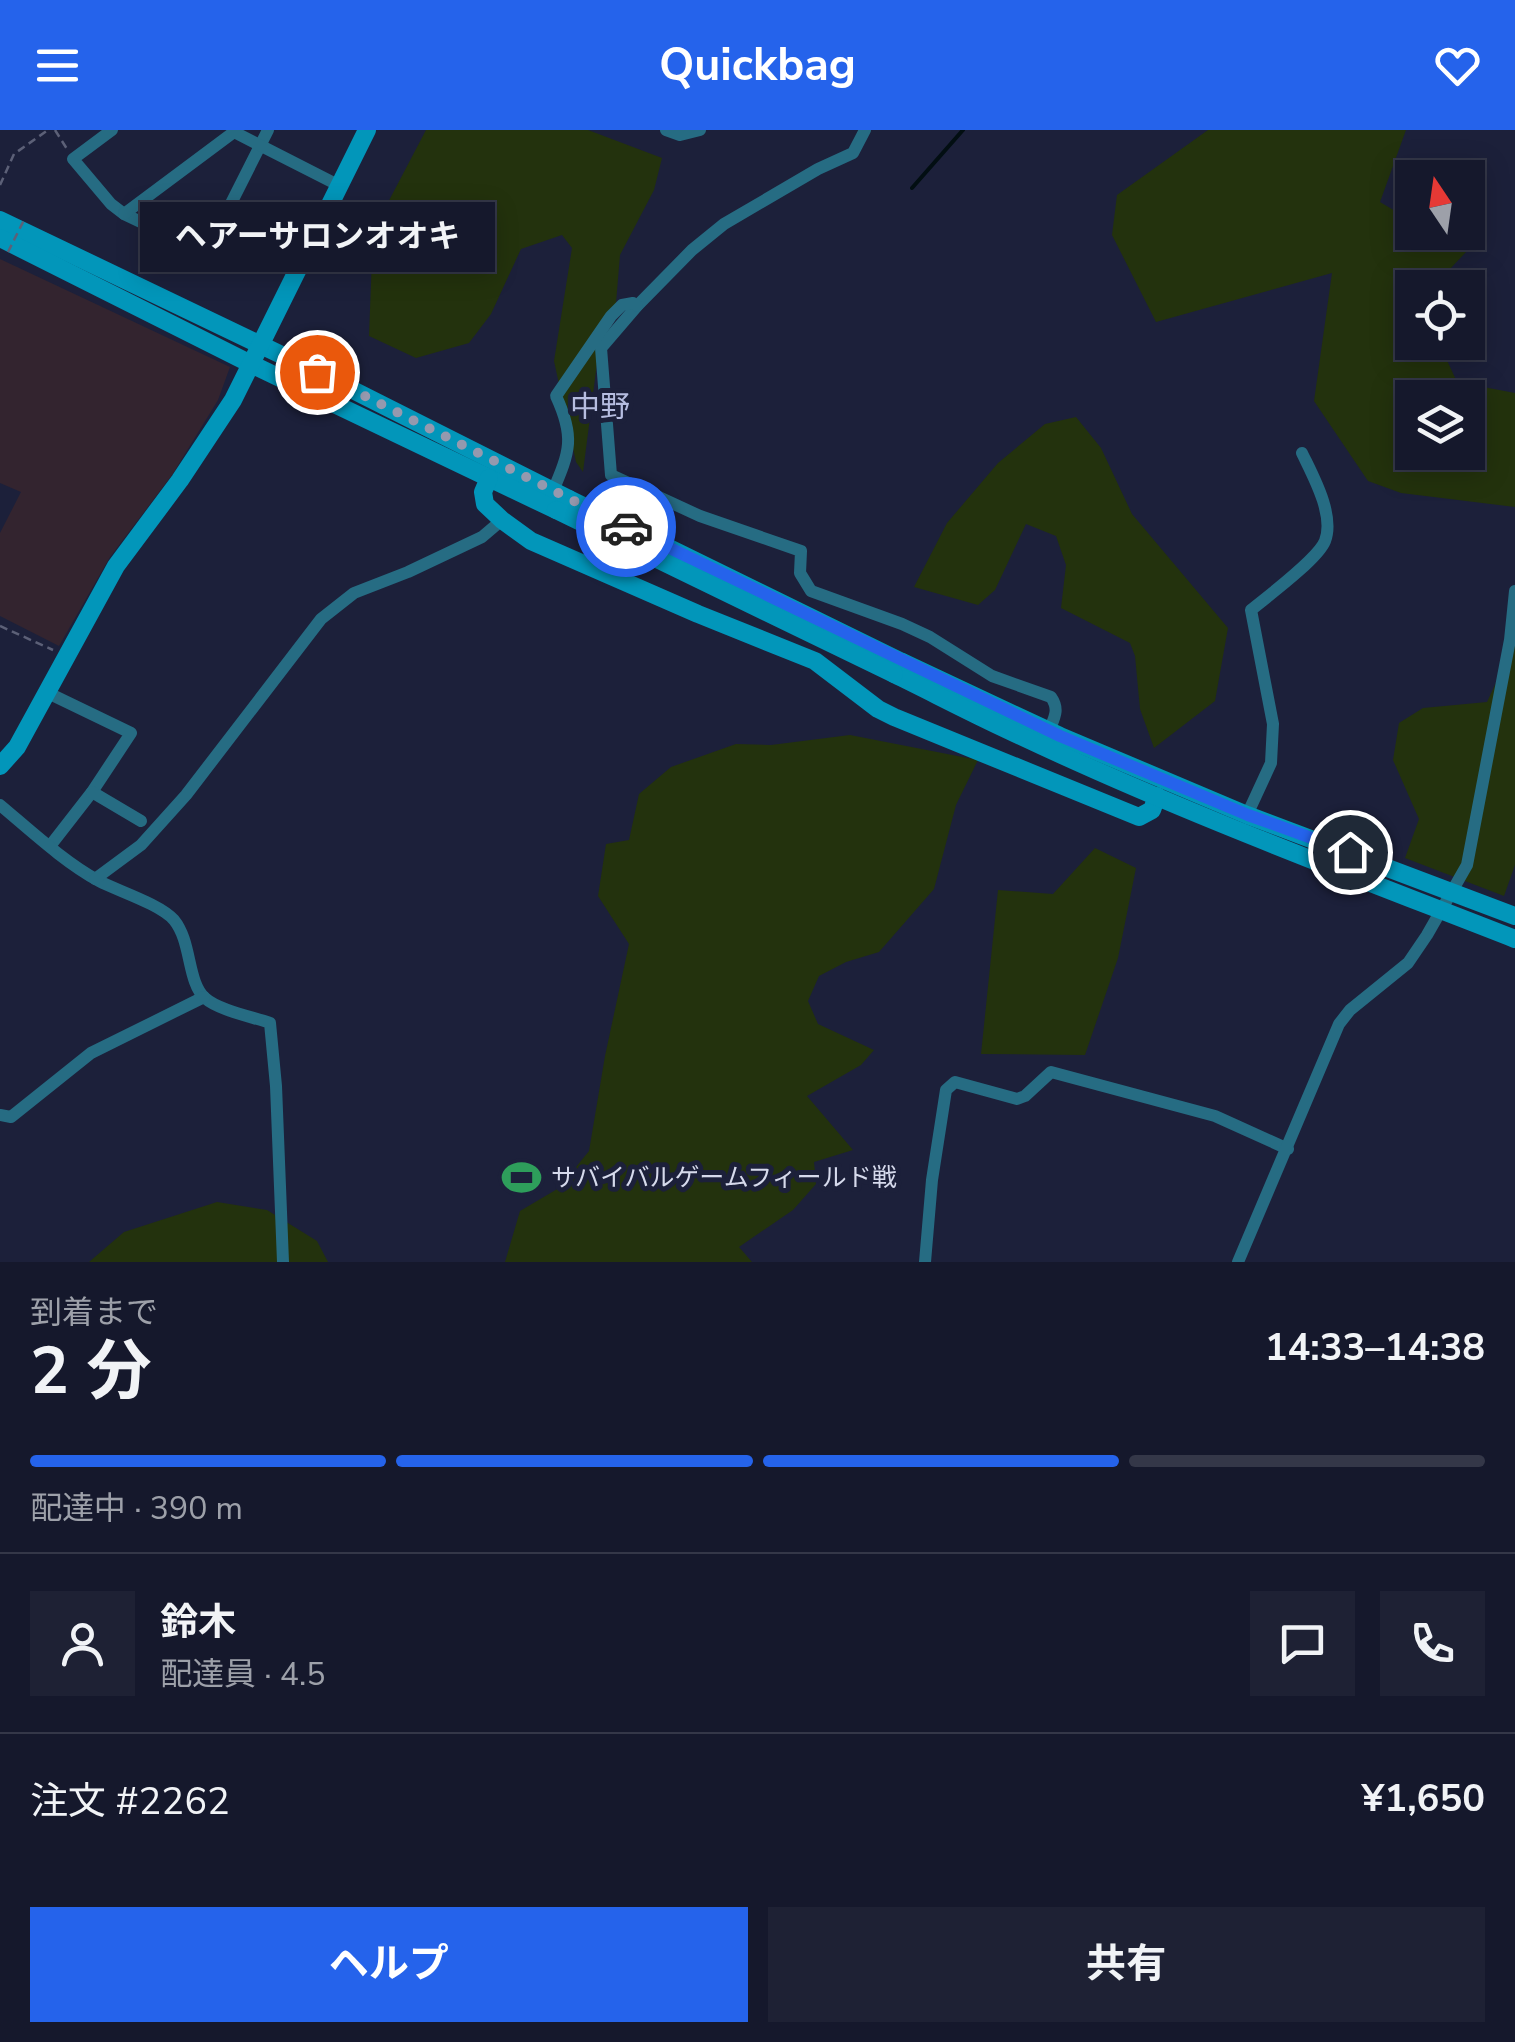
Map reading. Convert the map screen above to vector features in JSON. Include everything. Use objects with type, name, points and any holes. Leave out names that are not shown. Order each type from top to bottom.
[{"type":"street","points":[[112,130],[73,159],[110,204],[206,254],[268,130]]},
{"type":"street","points":[[0,766],[16,747],[116,566],[233,400],[367,130]]},
{"type":"street","points":[[666,130],[680,135],[700,130]]},
{"type":"street","points":[[864,130],[853,154],[818,169],[724,224],[692,250],[601,348],[611,475],[700,516],[801,551],[800,573],[811,591],[916,630],[992,676],[1051,698],[1057,712],[1049,731]]},
{"type":"street","points":[[124,214],[234,132],[338,184]]},
{"type":"street","points":[[0,220],[261,346],[559,500],[898,668],[1012,732],[1299,855],[1515,939]]},
{"type":"street","points":[[4,245],[489,478],[559,500]]},
{"type":"street","points":[[559,500],[569,448],[568,420],[556,396],[611,316],[622,305],[638,306]]},
{"type":"street","points":[[1248,815],[1270,763],[1273,724],[1252,610],[1314,556],[1325,542],[1328,526],[1322,497],[1302,452]]},
{"type":"street","points":[[489,478],[483,492],[485,504],[531,541],[827,668],[894,717],[1138,817],[1152,810],[1158,796]]},
{"type":"street","points":[[96,879],[141,845],[186,795],[321,619],[354,593],[482,538],[502,520]]},
{"type":"street","points":[[1238,1262],[1339,1024],[1350,1010],[1408,963],[1468,864],[1510,640],[1515,590]]},
{"type":"street","points":[[786,650],[811,591]]},
{"type":"street","points":[[898,668],[1248,815],[1515,916]]},
{"type":"street","points":[[46,692],[131,733],[50,846]]},
{"type":"street","points":[[92,792],[141,821]]},
{"type":"street","points":[[0,805],[96,879],[173,918],[187,942],[193,975],[204,998],[270,1023],[283,1262]]},
{"type":"street","points":[[0,1114],[11,1117],[91,1053],[204,998]]},
{"type":"street","points":[[924,1262],[946,1090],[955,1082],[1017,1099],[1052,1072],[1215,1116],[1288,1149]]},
{"type":"street","points":[[283,1245],[294,1262]]},
{"type":"path","points":[[0,185],[14,154],[48,130]]},
{"type":"path","points":[[55,130],[73,159]]},
{"type":"path","points":[[4,245],[24,220]]},
{"type":"path","points":[[0,626],[66,656]]},
{"type":"shaded area","points":[[0,259],[230,367],[218,400],[172,475],[110,557],[59,646],[0,616],[0,533],[21,492],[0,483]]},
{"type":"green space","points":[[426,130],[588,130],[662,158],[654,190],[620,255],[616,303],[597,363],[583,472],[576,462],[554,361],[572,248],[562,235],[521,249],[491,314],[469,343],[416,358],[369,336],[373,231]]},
{"type":"green space","points":[[1208,130],[1406,130],[1380,202],[1395,211],[1395,250],[1466,252],[1449,270],[1395,270],[1395,360],[1447,360],[1456,380],[1395,380],[1395,470],[1485,470],[1485,387],[1515,393],[1515,507],[1401,493],[1368,481],[1314,401],[1332,273],[1156,322],[1112,235],[1117,195]]},
{"type":"green space","points":[[1076,417],[1101,448],[1132,514],[1228,628],[1215,701],[1154,748],[1140,709],[1130,643],[1061,608],[1066,565],[1056,536],[1026,524],[995,590],[978,605],[914,587],[947,523],[998,463],[1045,424]]},
{"type":"green space","points":[[1515,615],[1515,865],[1504,896],[1405,858],[1419,819],[1393,760],[1399,723],[1423,708],[1487,702],[1500,674]]},
{"type":"green space","points":[[850,735],[978,760],[956,805],[934,889],[879,952],[819,976],[808,1001],[818,1024],[874,1050],[861,1065],[807,1096],[853,1150],[814,1162],[816,1184],[793,1210],[739,1247],[752,1262],[505,1262],[520,1211],[559,1188],[589,1151],[629,944],[598,896],[606,844],[629,840],[639,794],[671,767],[736,744],[771,745]]},
{"type":"green space","points":[[1095,848],[1136,868],[1118,958],[1085,1055],[981,1054],[998,890],[1053,894]]},
{"type":"green space","points":[[217,1202],[267,1210],[317,1241],[328,1262],[89,1262],[124,1232]]},
{"type":"waterway","points":[[912,188],[963,130]]},
{"type":"way so far","points":[[317,372],[626,527]]},
{"type":"place","name":"ヘアーサロンオオキ","points":[[317,372]]},
{"type":"place","name":"サバイバルゲームフィールド戦","points":[[521,1177]]},
{"type":"district","name":"中野","points":[[600,407]]},
{"type":"route","points":[[626,527],[1060,736],[1248,815],[1350,852]]}]
